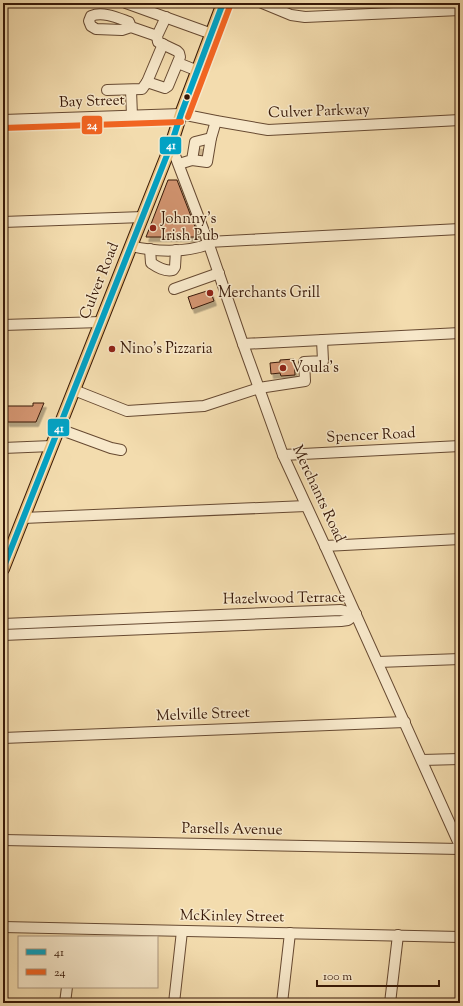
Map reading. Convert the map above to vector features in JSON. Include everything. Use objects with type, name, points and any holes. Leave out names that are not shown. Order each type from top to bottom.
[{"type":"main road","name":"Culver Road","points":[[3,569],[7,551],[23,518],[59,429],[171,145],[223,3]]},
{"type":"street","points":[[126,3],[212,34]]},
{"type":"street","points":[[262,3],[291,15],[305,17],[460,10]]},
{"type":"street","points":[[107,90],[142,89],[147,82],[166,17]]},
{"type":"street","points":[[131,27],[160,40],[179,53],[180,57],[178,64],[168,86],[165,88],[147,82]]},
{"type":"street","points":[[178,64],[198,71]]},
{"type":"street","points":[[131,90],[132,116]]},
{"type":"street","name":"Bay Street","points":[[3,120],[182,114]]},
{"type":"street","name":"Culver Parkway","points":[[182,114],[268,130],[460,120]]},
{"type":"street","points":[[179,164],[202,151],[216,121]]},
{"type":"street","name":"Merchants Road","points":[[171,145],[209,243],[283,456],[378,662],[460,846]]},
{"type":"street","points":[[3,222],[143,217]]},
{"type":"street","points":[[131,246],[150,249],[196,249],[209,243],[460,229]]},
{"type":"street","points":[[150,249],[150,262],[168,271],[173,270],[175,267],[176,250]]},
{"type":"street","points":[[174,289],[219,273]]},
{"type":"street","points":[[3,325],[101,322]]},
{"type":"street","points":[[243,344],[460,333]]},
{"type":"street","points":[[74,390],[128,411],[204,406],[259,388],[305,381],[304,362],[323,361],[322,340]]},
{"type":"street","points":[[59,429],[111,448],[121,450]]},
{"type":"street","points":[[3,448],[52,446]]},
{"type":"street","name":"Spencer Road","points":[[283,456],[460,446]]},
{"type":"street","points":[[23,518],[306,506]]},
{"type":"street","points":[[325,546],[460,539]]},
{"type":"street","name":"Hazelwood Terrace","points":[[3,624],[340,610],[356,614]]},
{"type":"street","name":"Hazelwood Terrace","points":[[3,635],[341,621],[348,620],[356,614]]},
{"type":"street","points":[[182,617],[182,628]]},
{"type":"street","points":[[378,662],[460,659]]},
{"type":"street","name":"Melville Street","points":[[3,738],[405,722]]},
{"type":"street","points":[[422,760],[460,759]]},
{"type":"street","name":"Parsells Avenue","points":[[3,840],[460,850]]},
{"type":"street","name":"McKinley Street","points":[[3,927],[73,933],[182,931],[460,937]]},
{"type":"street","points":[[174,1003],[182,931]]},
{"type":"street","points":[[282,1003],[290,933]]},
{"type":"street","points":[[390,1003],[398,935]]},
{"type":"street","points":[[65,1003],[67,988]]},
{"type":"building","points":[[168,180],[177,180],[199,237],[146,237]]},
{"type":"building","points":[[210,290],[214,301],[192,309],[188,297]]},
{"type":"building","name":"Voula's","points":[[294,359],[295,375],[281,376],[280,373],[271,374],[270,363],[280,362],[280,360]]},
{"type":"building","points":[[33,403],[44,403],[36,422],[7,422],[6,406],[33,406]]},
{"type":"tunnel","points":[[201,158],[203,149]]},
{"type":"transit line","name":"41","points":[[3,569],[171,145],[181,114],[223,3]]},
{"type":"transit line","name":"24","points":[[188,117],[230,6]]},
{"type":"transit line","name":"24","points":[[3,128],[181,122]]},
{"type":"place","name":"Johnny’s Irish Pub","points":[[153,228]]},
{"type":"place","name":"Merchants Grill","points":[[210,293]]},
{"type":"place","name":"Nino's Pizzaria","points":[[112,349]]},
{"type":"place","name":"Voula's","points":[[283,368]]}]
